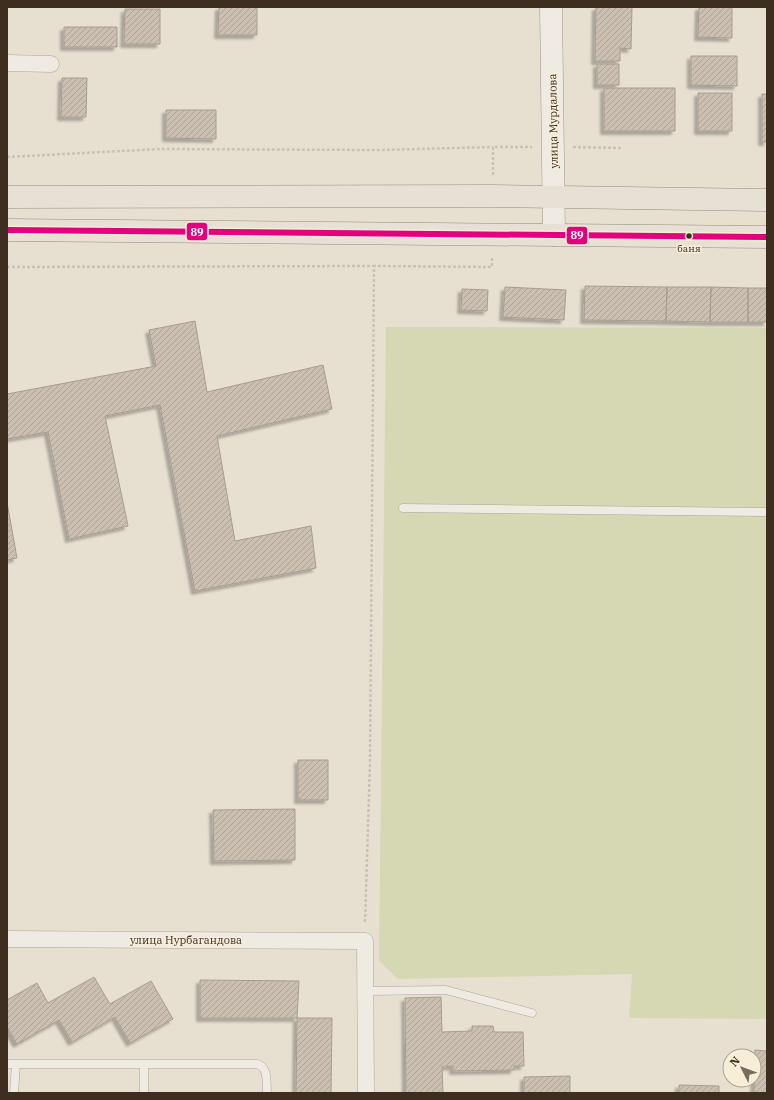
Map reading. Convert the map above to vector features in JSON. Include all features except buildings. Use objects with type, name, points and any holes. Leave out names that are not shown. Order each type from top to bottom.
[{"type":"main road","points":[[7,197],[554,197],[767,200]]},
{"type":"main road","points":[[7,230],[767,237]]},
{"type":"street","name":"улица Мурдалова","points":[[551,7],[554,235]]},
{"type":"street","points":[[7,63],[50,64]]},
{"type":"street","name":"улица Нурбагандова","points":[[7,939],[365,941]]},
{"type":"street","points":[[365,941],[366,1093]]},
{"type":"lane","points":[[403,508],[767,512]]},
{"type":"lane","points":[[365,991],[446,990],[532,1013]]},
{"type":"lane","points":[[14,1093],[11,1064],[257,1064],[264,1068],[267,1093]]},
{"type":"lane","points":[[144,1064],[144,1093]]},
{"type":"path","points":[[7,157],[159,149],[379,150],[493,147]]},
{"type":"path","points":[[365,941],[370,762],[374,266]]},
{"type":"path","points":[[7,268],[374,266],[492,267]]},
{"type":"green space","points":[[386,327],[767,328],[767,1019],[629,1018],[632,974],[398,979],[379,961]]},
{"type":"transit line","name":"89","points":[[7,230],[767,237]]},
{"type":"place","name":"баня","points":[[689,236]]}]
